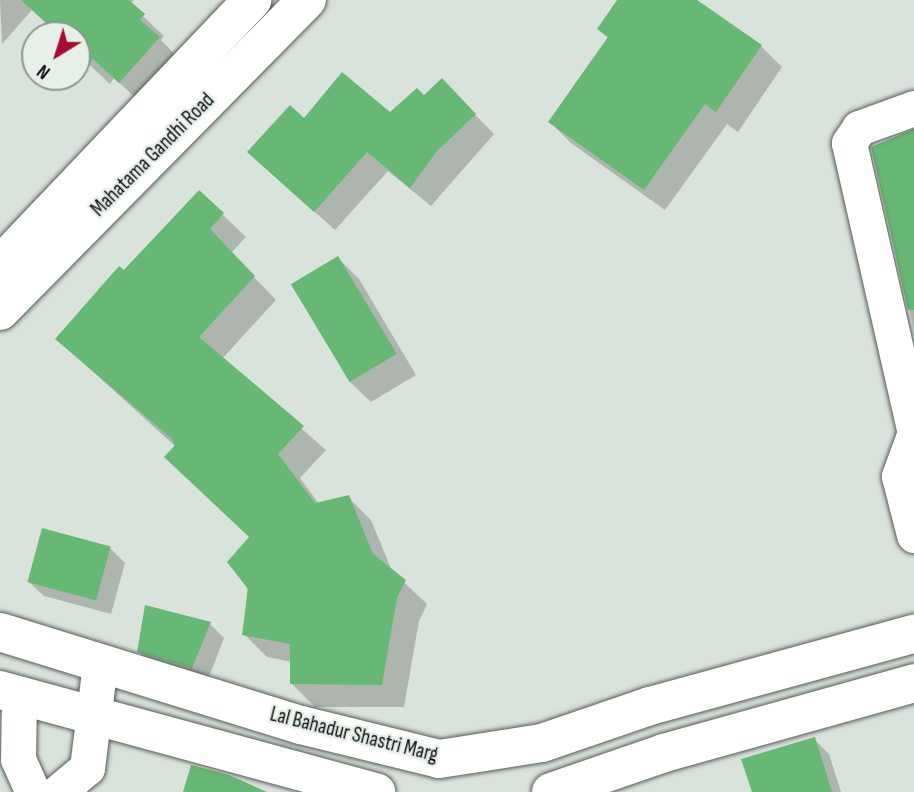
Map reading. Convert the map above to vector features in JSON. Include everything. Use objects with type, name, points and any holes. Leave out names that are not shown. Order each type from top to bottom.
[{"type":"main road","name":"Mahatama Gandhi Road","points":[[0,311],[307,0]]},
{"type":"main road","name":"Mahatama Gandhi Road","points":[[0,265],[236,5]]},
{"type":"main road","name":"Lal Bahadur Shastri Marg","points":[[0,632],[301,725],[439,759],[542,743],[650,706],[914,634]]},
{"type":"main road","points":[[551,792],[664,753],[914,683]]},
{"type":"main road","points":[[9,693],[376,792]]},
{"type":"street","points":[[236,5],[266,41]]},
{"type":"street","points":[[914,108],[859,128],[849,143],[914,433],[899,476],[914,535]]},
{"type":"street","points":[[58,792],[87,768],[96,716],[100,663]]},
{"type":"street","points":[[9,693],[18,759],[33,792]]},
{"type":"building","points":[[21,0],[129,0],[145,14],[140,20],[160,37],[119,83],[93,59],[91,62],[91,21],[44,21]]},
{"type":"building","points":[[617,0],[697,0],[762,45],[716,112],[705,104],[644,190],[548,122],[608,37],[597,29]]},
{"type":"building","points":[[342,72],[390,112],[417,88],[424,95],[442,78],[476,114],[437,151],[410,188],[367,152],[314,212],[247,152],[290,105],[304,118]]},
{"type":"building","points":[[914,129],[914,310],[908,310],[871,147]]},
{"type":"building","points":[[199,190],[224,213],[210,229],[255,276],[199,337],[304,426],[278,454],[315,503],[349,495],[373,554],[406,580],[397,598],[382,685],[290,684],[290,644],[242,635],[248,589],[227,562],[249,537],[164,457],[175,445],[171,438],[55,339],[119,266],[124,270]]},
{"type":"building","points":[[338,256],[397,354],[350,382],[291,284]]},
{"type":"building","points":[[42,528],[111,546],[96,600],[28,582]]},
{"type":"building","points":[[145,605],[211,622],[192,668],[137,652]]},
{"type":"building","points":[[815,737],[832,792],[752,792],[741,759]]},
{"type":"building","points":[[191,765],[229,775],[267,792],[183,792]]}]
